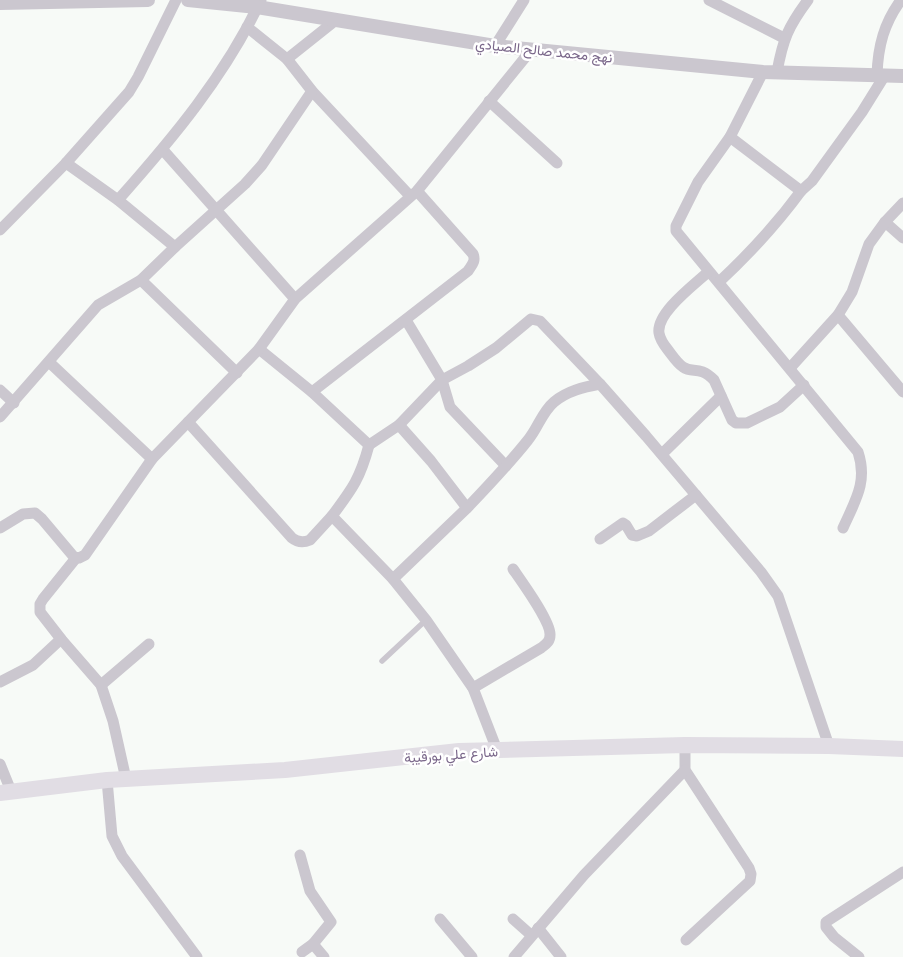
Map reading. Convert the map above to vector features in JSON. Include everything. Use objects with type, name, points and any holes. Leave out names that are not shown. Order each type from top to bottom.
[{"type":"main road","name":"شارع علي بورقيبة","points":[[6,792],[107,780],[285,770],[459,751],[685,746],[829,746],[903,749]]},
{"type":"street","points":[[0,2],[148,0]]},
{"type":"street","points":[[3,222],[66,163],[129,92],[138,78],[176,0]]},
{"type":"street","name":"نهج محمد صالح الصيادي","points":[[188,0],[259,4],[336,20],[495,46],[763,72],[903,76]]},
{"type":"street","points":[[495,46],[524,0]]},
{"type":"street","points":[[708,0],[784,38]]},
{"type":"street","points":[[777,72],[784,38],[808,0]]},
{"type":"street","points":[[719,282],[782,218],[801,191],[812,181],[862,112],[881,75],[880,41],[887,22],[902,0]]},
{"type":"street","points":[[118,200],[163,150],[215,82],[259,4]]},
{"type":"street","points":[[287,59],[336,20]]},
{"type":"street","points":[[246,27],[287,59],[312,91],[474,257],[468,271],[312,392]]},
{"type":"street","points":[[126,779],[113,721],[101,685],[41,616],[40,608],[43,599],[76,558],[83,557],[90,551],[152,459],[259,349],[295,299],[413,193],[532,49]]},
{"type":"street","points":[[763,72],[730,137],[698,182],[676,226],[676,232],[858,452],[863,478],[843,528]]},
{"type":"street","points":[[0,417],[98,306],[141,280],[245,184],[262,165],[312,91]]},
{"type":"street","points":[[489,101],[558,163]]},
{"type":"street","points":[[730,137],[801,191]]},
{"type":"street","points":[[163,150],[295,299]]},
{"type":"street","points":[[66,163],[118,200],[175,247]]},
{"type":"street","points":[[790,368],[838,315],[852,292],[869,244],[885,222],[903,203]]},
{"type":"street","points":[[885,222],[903,238]]},
{"type":"street","points":[[708,272],[666,312],[658,332],[661,342],[683,367],[704,371],[714,380],[732,420],[736,424],[747,423],[783,404],[804,385]]},
{"type":"street","points":[[141,280],[237,373]]},
{"type":"street","points":[[838,315],[903,392]]},
{"type":"street","points":[[188,422],[296,541],[306,542],[332,516],[356,484],[369,445],[399,425],[442,380],[496,348],[531,319],[540,321],[600,384],[662,454],[761,572],[778,596],[829,746]]},
{"type":"street","points":[[406,320],[442,380],[450,407],[506,466]]},
{"type":"street","points":[[259,349],[312,392],[369,445]]},
{"type":"street","points":[[49,362],[152,459]]},
{"type":"street","points":[[393,579],[467,508],[506,466],[533,434],[544,414],[556,400],[582,387],[600,384]]},
{"type":"street","points":[[0,390],[14,403]]},
{"type":"street","points":[[662,454],[721,396]]},
{"type":"street","points":[[399,425],[431,461],[467,508]]},
{"type":"street","points":[[600,539],[622,523],[632,535],[643,534],[696,495]]},
{"type":"street","points":[[0,528],[23,514],[35,513],[76,558]]},
{"type":"street","points":[[332,516],[393,579],[426,620],[473,688],[497,750]]},
{"type":"street","points":[[473,688],[541,648],[550,638],[548,625],[513,569]]},
{"type":"street","points":[[0,682],[33,665],[61,639]]},
{"type":"street","points":[[101,685],[149,644]]},
{"type":"street","points":[[685,746],[686,770],[749,868],[752,876],[750,882],[686,940]]},
{"type":"street","points":[[0,764],[6,792]]},
{"type":"street","points":[[514,957],[534,931],[584,875],[686,770]]},
{"type":"street","points":[[107,780],[112,836],[118,849],[197,957]]},
{"type":"street","points":[[300,855],[310,891],[331,922],[313,944],[302,952]]},
{"type":"street","points":[[859,957],[834,937],[826,927],[826,922],[903,872]]},
{"type":"street","points":[[513,919],[534,931],[561,957]]},
{"type":"street","points":[[440,920],[472,957]]},
{"type":"street","points":[[313,944],[324,957]]},
{"type":"lane","points":[[382,661],[426,620]]}]
